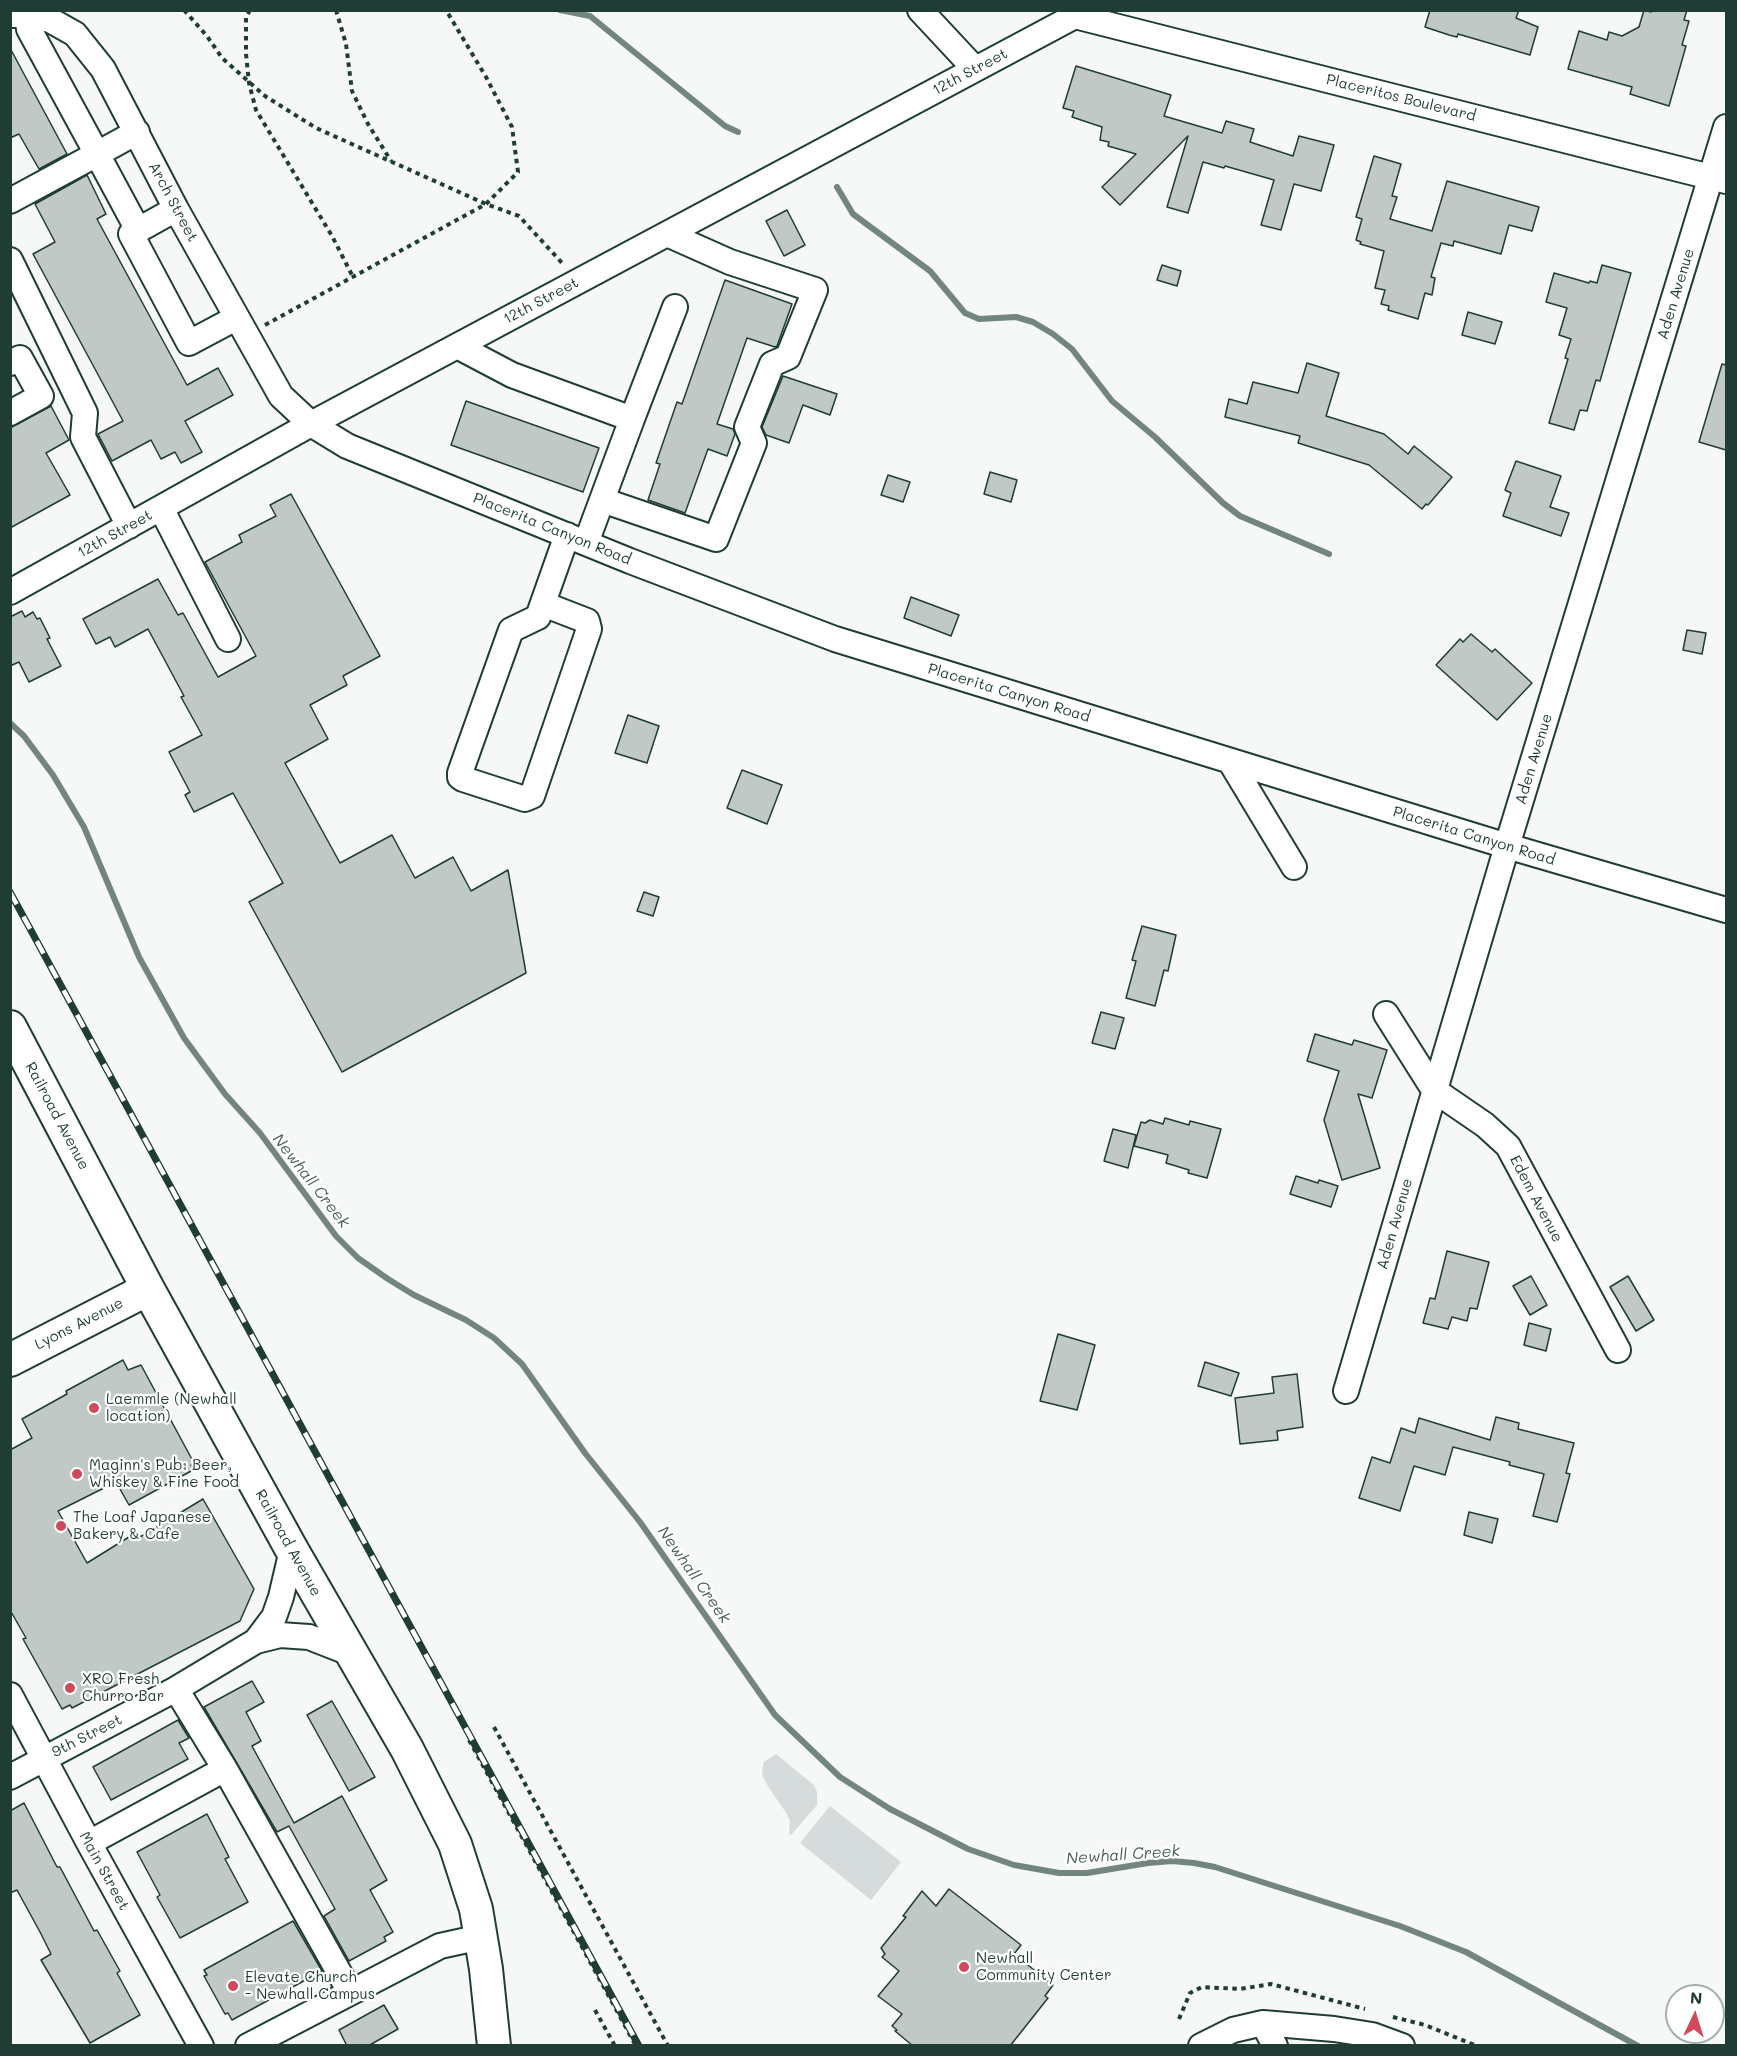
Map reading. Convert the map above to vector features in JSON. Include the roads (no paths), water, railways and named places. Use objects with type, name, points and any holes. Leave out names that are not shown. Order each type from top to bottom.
[{"type":"main road","name":"Railroad Avenue","points":[[10,1027],[148,1289],[292,1550],[407,1749],[455,1844],[471,1888],[481,1936],[494,2046]]},
{"type":"main road","name":"Lyons Avenue","points":[[10,1360],[148,1289]]},
{"type":"street","points":[[920,10],[975,69]]},
{"type":"street","name":"12th Street","points":[[10,592],[311,424],[975,69],[1074,12]]},
{"type":"street","name":"Placeritos Boulevard","points":[[1074,12],[1719,178]]},
{"type":"street","points":[[19,15],[77,115],[138,230]]},
{"type":"street","name":"Arch Street","points":[[19,15],[50,20],[75,34],[103,69],[176,209],[281,396],[311,424]]},
{"type":"street","name":"Aden Avenue","points":[[1346,1391],[1507,846],[1719,178],[1726,128]]},
{"type":"street","points":[[10,201],[137,132]]},
{"type":"street","points":[[176,209],[131,234],[189,343],[241,327]]},
{"type":"street","points":[[602,500],[716,539],[754,443],[747,427],[772,364],[788,357],[814,290],[730,262],[667,234]]},
{"type":"street","points":[[10,260],[84,412],[83,437],[129,526]]},
{"type":"street","points":[[543,604],[587,621],[589,629],[532,796],[525,799],[463,779],[460,773],[512,630],[538,617],[543,604],[577,539],[602,500],[675,307]]},
{"type":"street","points":[[457,346],[512,375],[632,419]]},
{"type":"street","points":[[10,363],[21,358],[41,396],[10,412]]},
{"type":"street","name":"Placerita Canyon Road","points":[[311,424],[347,446],[577,539],[835,639],[1507,846],[1726,910]]},
{"type":"street","points":[[161,508],[228,639]]},
{"type":"street","points":[[1230,761],[1294,867]]},
{"type":"street","name":"Edem Avenue","points":[[1386,1014],[1434,1090],[1485,1125],[1508,1146],[1618,1350]]},
{"type":"street","name":"9th Street","points":[[256,1641],[274,1617],[292,1550]]},
{"type":"street","name":"9th Street","points":[[10,1777],[176,1689],[256,1641],[280,1635],[309,1637],[350,1653]]},
{"type":"street","points":[[176,1689],[225,1769],[350,1992]]},
{"type":"street","name":"Main Street","points":[[10,1695],[55,1777],[88,1844],[201,2046]]},
{"type":"street","points":[[88,1844],[225,1769]]},
{"type":"street","points":[[248,2046],[440,1946],[481,1936]]},
{"type":"street","points":[[1263,2023],[1275,2046]]},
{"type":"street","points":[[1201,2046],[1233,2030],[1263,2023],[1334,2029],[1397,2043]]},
{"type":"waterway","points":[[560,10],[590,16],[725,126],[738,132]]},
{"type":"waterway","points":[[837,187],[853,214],[930,271],[965,313],[979,319],[1016,317],[1033,322],[1053,334],[1072,349],[1112,401],[1155,437],[1223,503],[1240,516],[1329,554]]},
{"type":"waterway","name":"Newhall Creek","points":[[10,723],[24,736],[53,775],[84,827],[139,957],[184,1038],[225,1094],[260,1133],[336,1236],[358,1258],[388,1279],[414,1295],[466,1320],[494,1338],[522,1364],[585,1453],[640,1522],[775,1715],[840,1777],[890,1809],[968,1849],[1014,1865],[1059,1873],[1087,1873],[1148,1863],[1172,1861],[1194,1863],[1215,1867],[1400,1926],[1466,1952],[1638,2046]]},
{"type":"railway","points":[[10,892],[639,2046]]},
{"type":"place","name":"Laemmle (Newhall location)","points":[[94,1408]]},
{"type":"place","name":"Maginn's Pub: Beer, Whiskey & Fine Food","points":[[77,1474]]},
{"type":"place","name":"The Loaf Japanese Bakery & Cafe","points":[[61,1526]]},
{"type":"place","name":"XRO Fresh Churro Bar","points":[[70,1688]]},
{"type":"place","name":"Newhall Community Center","points":[[964,1967]]},
{"type":"place","name":"Elevate Church - Newhall Campus","points":[[233,1986]]}]
